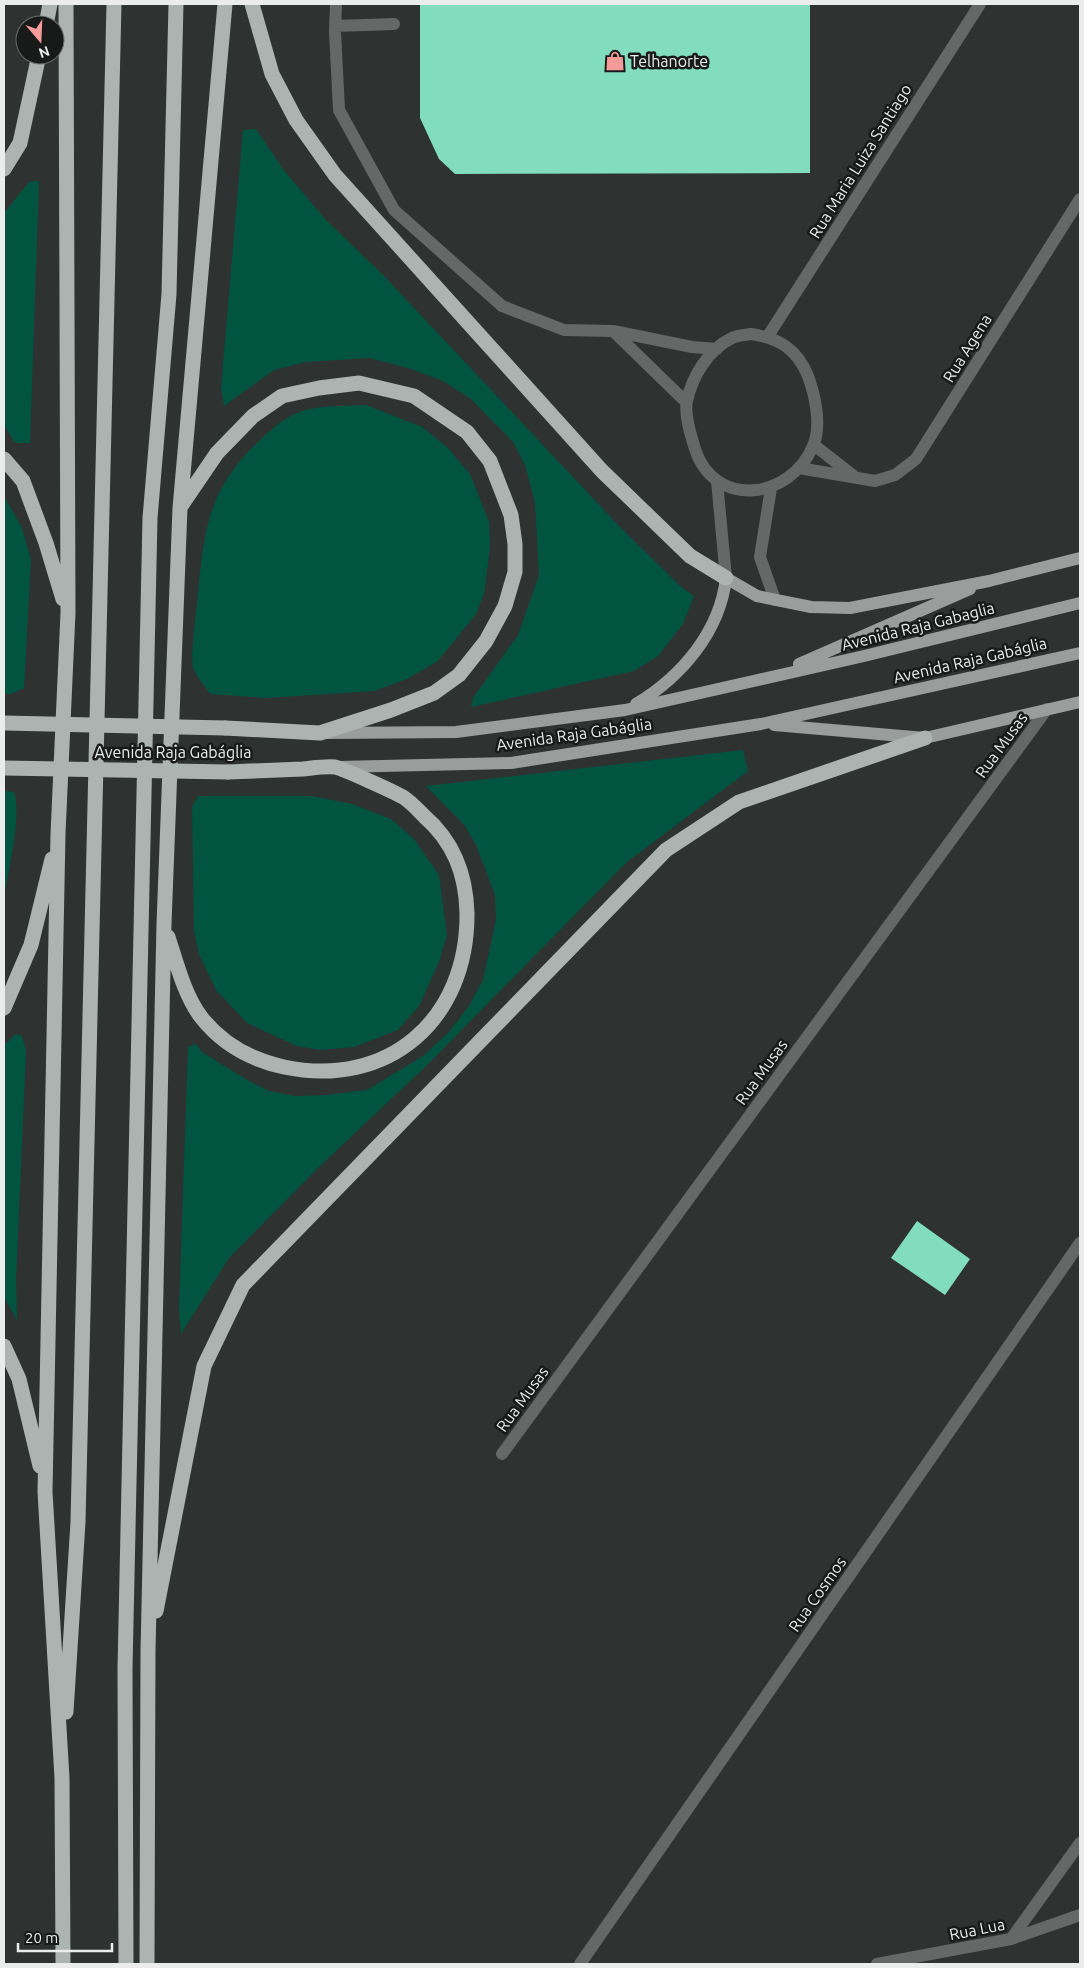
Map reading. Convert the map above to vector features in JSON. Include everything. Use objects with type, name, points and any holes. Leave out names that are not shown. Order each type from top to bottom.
[{"type":"highway","points":[[63,1964],[62,1778],[45,1492],[58,834],[68,613],[66,4]]},
{"type":"highway","points":[[62,1778],[78,1522],[114,4]]},
{"type":"highway","points":[[126,1964],[125,1658],[150,518],[169,294],[176,4]]},
{"type":"highway","points":[[147,1964],[148,1651],[164,924],[180,508],[225,4]]},
{"type":"highway","points":[[252,4],[272,74],[296,120],[335,175],[602,471],[690,556],[726,578]]},
{"type":"highway","points":[[4,169],[20,144],[37,65]]},
{"type":"highway","points":[[180,508],[217,453],[253,416],[282,396],[319,388],[359,383],[414,396],[467,432],[490,461],[511,515],[516,572],[505,606],[486,641],[459,675],[434,692],[391,710],[320,733]]},
{"type":"highway","points":[[4,459],[23,481],[46,543],[68,613]]},
{"type":"highway","name":"Avenida Raja Gabáglia","points":[[4,723],[225,728],[320,733]]},
{"type":"highway","points":[[148,1651],[204,1366],[243,1285],[666,850],[739,802],[925,738]]},
{"type":"highway","points":[[164,924],[182,980],[201,1017],[232,1047],[266,1063],[308,1072],[346,1070],[378,1061],[409,1044],[431,1024],[449,997],[462,965],[467,938],[466,888],[453,850],[433,823],[404,798],[336,767]]},
{"type":"highway","name":"Avenida Raja Gabáglia","points":[[4,768],[228,772],[336,767]]},
{"type":"highway","points":[[4,1008],[31,945],[58,834]]},
{"type":"highway","points":[[4,1346],[19,1379],[45,1492]]},
{"type":"main road","points":[[625,710],[654,693],[680,672],[702,640],[721,607],[726,578],[757,596],[811,607],[850,608],[989,581],[1080,558]]},
{"type":"main road","points":[[763,679],[854,642],[989,581]]},
{"type":"main road","name":"Avenida Raja Gabaglia","points":[[763,679],[1080,603]]},
{"type":"main road","name":"Avenida Raja Gabáglia","points":[[336,767],[511,763],[761,724],[1080,653]]},
{"type":"main road","name":"Avenida Raja Gabáglia","points":[[320,733],[456,732],[625,710],[763,679]]},
{"type":"main road","points":[[761,724],[925,738],[1080,702]]},
{"type":"street","points":[[336,4],[335,26],[339,110],[394,210],[502,306],[564,330],[614,331],[692,347],[717,349]]},
{"type":"street","name":"Rua Maria Luiza Santiago","points":[[768,336],[980,4]]},
{"type":"street","points":[[335,26],[394,24]]},
{"type":"street","name":"Rua Agena","points":[[799,468],[875,481],[895,475],[916,459],[1080,199]]},
{"type":"street","points":[[614,331],[686,402]]},
{"type":"street","points":[[751,334],[768,336],[788,346],[801,360],[814,391],[816,423],[814,445],[799,468],[771,488],[732,489],[717,481],[703,466],[696,451],[686,402],[701,365],[717,349],[733,337],[751,334]]},
{"type":"street","points":[[814,445],[857,478]]},
{"type":"street","points":[[717,481],[726,578]]},
{"type":"street","points":[[771,488],[760,557],[775,600]]},
{"type":"street","name":"Rua Musas","points":[[502,1454],[1047,709]]},
{"type":"street","name":"Rua Cosmos","points":[[580,1964],[1080,1243]]},
{"type":"street","points":[[1011,1939],[1080,1843]]},
{"type":"street","name":"Rua Lua","points":[[877,1964],[1011,1939],[1080,1915]]},
{"type":"green space","points":[[256,129],[283,169],[326,220],[384,276],[620,527],[680,586],[694,596],[683,624],[658,656],[634,671],[471,707],[473,698],[518,635],[539,575],[535,503],[525,465],[513,442],[471,399],[443,381],[408,368],[369,358],[306,362],[274,370],[224,406],[221,388],[243,130]]},
{"type":"green space","points":[[39,181],[30,443],[15,443],[4,425],[4,213],[29,182]]},
{"type":"green space","points":[[366,405],[422,427],[447,447],[470,474],[489,522],[490,547],[484,594],[476,614],[438,661],[407,679],[374,691],[266,698],[210,694],[193,668],[192,655],[203,546],[207,527],[220,491],[230,474],[261,439],[291,416],[302,411],[318,408]]},
{"type":"green space","points":[[4,496],[22,528],[31,560],[24,688],[11,694],[4,694]]},
{"type":"green space","points":[[743,750],[748,771],[627,862],[424,1068],[317,1169],[229,1258],[181,1334],[179,1309],[188,1047],[196,1044],[202,1052],[247,1080],[269,1091],[295,1096],[326,1095],[367,1090],[423,1056],[448,1033],[469,1006],[483,980],[496,920],[495,895],[476,845],[465,826],[426,786]]},
{"type":"green space","points":[[4,791],[14,792],[16,815],[14,844],[4,898]]},
{"type":"green space","points":[[198,796],[312,796],[352,804],[391,819],[414,839],[439,875],[447,935],[439,962],[419,1006],[398,1030],[354,1047],[320,1050],[297,1046],[247,1023],[216,990],[199,954],[194,931],[192,807]]},
{"type":"green space","points":[[16,1034],[22,1036],[26,1051],[16,1281],[17,1320],[4,1297],[4,1045]]},
{"type":"building","name":"Telhanorte","points":[[420,4],[810,4],[810,173],[455,174],[439,159],[420,118]]},
{"type":"building","points":[[917,1221],[970,1259],[945,1295],[891,1258]]},
{"type":"place","name":"Telhanorte","points":[[615,61]]}]
